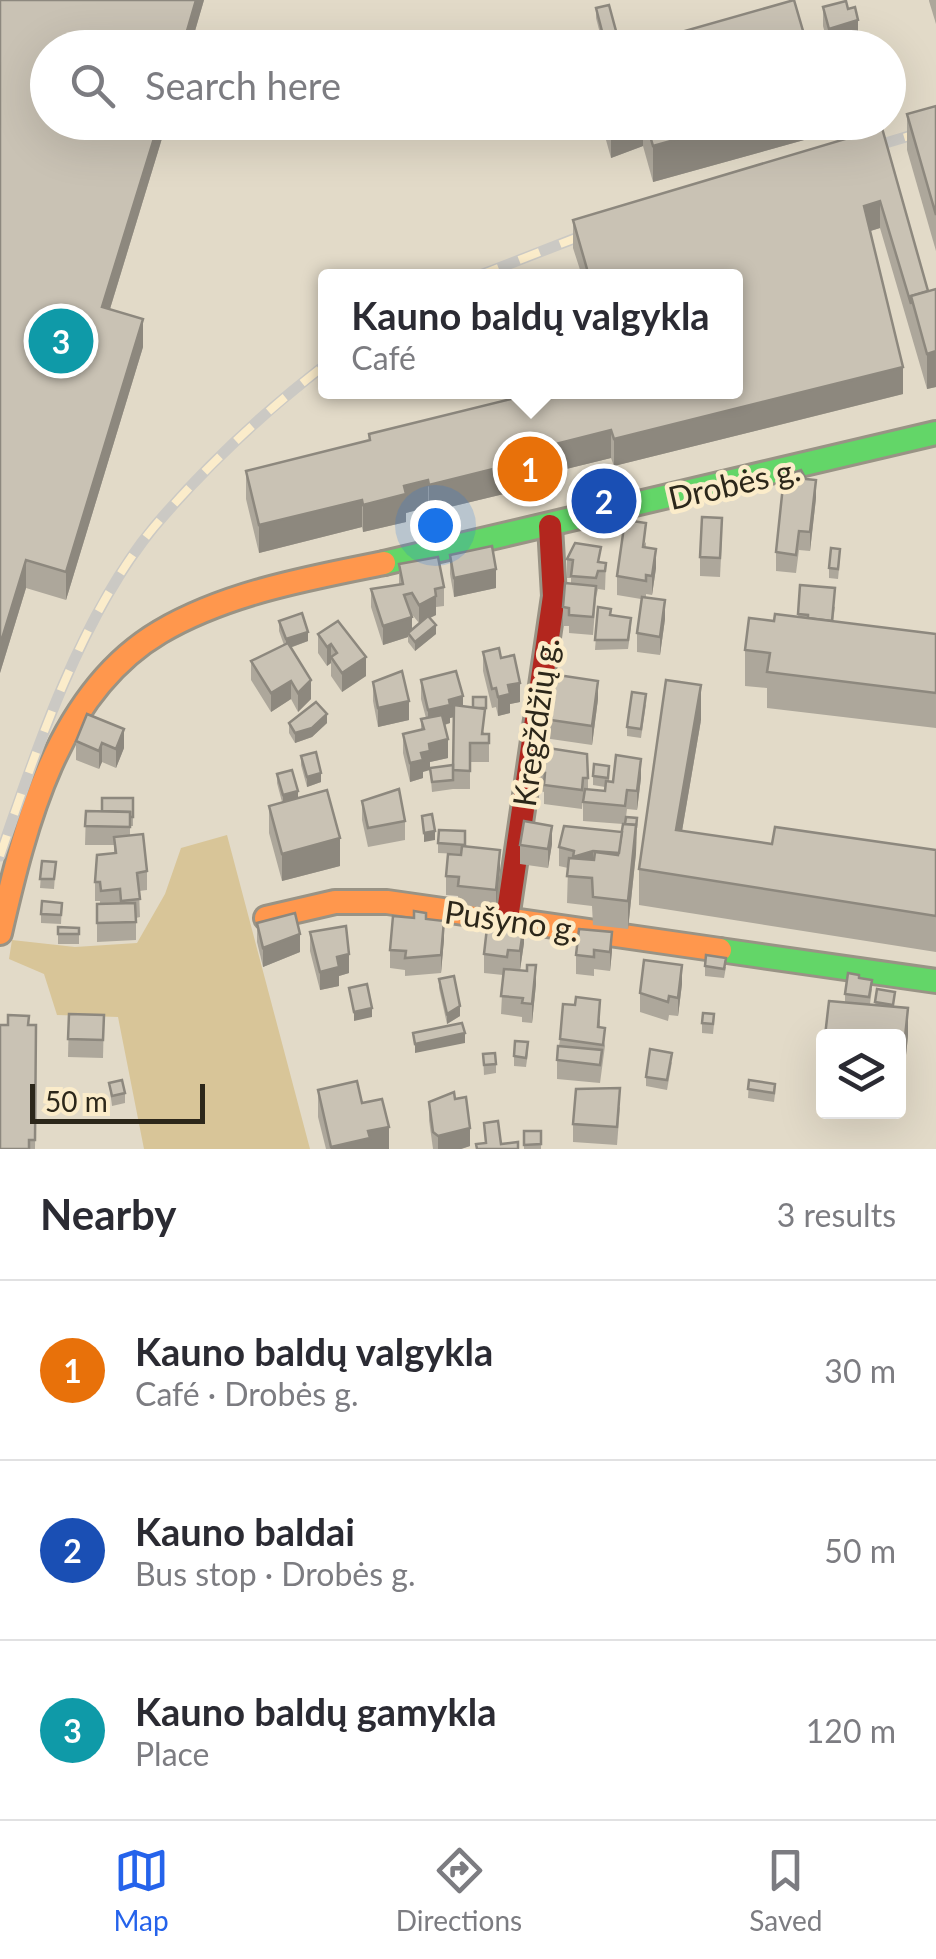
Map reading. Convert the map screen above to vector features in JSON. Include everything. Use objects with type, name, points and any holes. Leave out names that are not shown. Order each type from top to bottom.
[{"type":"street","name":"Drobės g.","points":[[0,933],[14,868],[52,767],[84,704],[131,652],[184,622],[262,593],[936,434]]},
{"type":"street","name":"Kregždžių g.","points":[[506,918],[554,596],[550,526]]},
{"type":"street","name":"Pušyno g.","points":[[266,918],[351,900],[506,918],[936,981]]},
{"type":"shaded area","points":[[227,835],[310,1149],[144,1149],[118,1017],[57,1015],[44,974],[9,959],[12,940],[75,947],[137,943],[165,894],[181,848]]},
{"type":"building","points":[[0,0],[196,0],[187,30],[30,30],[30,140],[153,140],[102,307],[143,319],[66,572],[26,560],[0,645]]},
{"type":"building","points":[[794,0],[803,30],[688,30]]},
{"type":"building","points":[[846,1],[848,9],[855,7],[858,20],[829,29],[823,7]]},
{"type":"building","points":[[609,5],[616,30],[602,30],[596,8]]},
{"type":"building","points":[[936,106],[936,215],[907,114]]},
{"type":"building","points":[[651,140],[674,140],[653,146]]},
{"type":"building","points":[[842,140],[885,140],[928,291],[911,296],[911,304],[880,201],[864,206],[903,367],[614,439],[611,430],[552,445],[554,454],[429,485],[428,480],[404,486],[406,494],[363,505],[362,500],[259,525],[246,471],[370,440],[369,434],[511,399],[743,399],[743,269],[587,269],[573,220]]},
{"type":"building","points":[[936,289],[936,351],[927,354],[911,296]]},
{"type":"building","points":[[801,470],[806,479],[816,480],[810,532],[799,531],[796,555],[776,552],[784,476]]},
{"type":"building","points":[[702,517],[722,518],[720,558],[700,557]]},
{"type":"building","points":[[625,520],[646,523],[643,547],[656,549],[652,576],[646,575],[646,581],[617,576]]},
{"type":"building","points":[[575,543],[601,547],[598,562],[606,563],[605,571],[598,571],[596,578],[571,576],[573,560],[567,559]]},
{"type":"building","points":[[492,546],[496,569],[454,578],[450,555]]},
{"type":"building","points":[[831,548],[840,549],[838,569],[829,568]]},
{"type":"building","points":[[438,557],[444,587],[435,589],[436,596],[419,605],[412,593],[404,595],[412,617],[383,626],[371,589],[403,584],[399,564]]},
{"type":"building","points":[[565,583],[596,586],[593,617],[569,615],[569,608],[563,607]]},
{"type":"building","points":[[800,585],[835,588],[832,621],[798,614]]},
{"type":"building","points":[[642,597],[665,600],[660,637],[637,633]]},
{"type":"building","points":[[598,607],[611,609],[610,615],[631,618],[628,640],[595,640]]},
{"type":"building","points":[[302,613],[308,632],[286,639],[279,621]]},
{"type":"building","points":[[775,614],[936,634],[936,693],[767,672],[770,653],[745,650],[749,618],[774,621]]},
{"type":"building","points":[[428,616],[436,625],[415,642],[408,633]]},
{"type":"building","points":[[338,621],[366,657],[342,673],[331,657],[337,653],[318,634]]},
{"type":"building","points":[[288,643],[311,680],[298,693],[291,681],[271,693],[251,661]]},
{"type":"building","points":[[499,648],[501,658],[514,655],[520,683],[508,685],[510,694],[498,697],[496,688],[492,689],[483,652]]},
{"type":"building","points":[[402,671],[409,701],[378,708],[373,682]]},
{"type":"building","points":[[456,671],[463,696],[449,700],[450,705],[428,710],[421,680]]},
{"type":"building","points":[[551,674],[598,681],[592,726],[544,719],[547,704],[552,705]]},
{"type":"building","points":[[666,680],[701,685],[676,830],[772,844],[775,827],[936,850],[936,916],[639,869]]},
{"type":"building","points":[[632,692],[646,694],[641,729],[627,727]]},
{"type":"building","points":[[473,697],[486,697],[486,708],[473,708]]},
{"type":"building","points":[[316,702],[327,714],[312,728],[295,733],[289,723]]},
{"type":"building","points":[[454,705],[485,709],[482,734],[489,734],[489,743],[470,743],[470,771],[453,770]]},
{"type":"building","points":[[87,714],[124,729],[116,749],[102,743],[99,751],[76,741]]},
{"type":"building","points":[[442,715],[448,739],[429,744],[430,751],[421,753],[423,760],[410,763],[403,734],[424,729],[421,719]]},
{"type":"building","points":[[548,748],[587,754],[588,778],[583,778],[582,790],[544,785],[545,773],[540,773]]},
{"type":"building","points":[[316,752],[321,773],[307,777],[301,756]]},
{"type":"building","points":[[616,755],[641,759],[637,791],[627,790],[625,806],[583,802],[585,789],[605,791],[606,781],[613,782]]},
{"type":"building","points":[[594,764],[609,766],[608,778],[593,776]]},
{"type":"building","points":[[453,765],[453,780],[432,782],[430,768]]},
{"type":"building","points":[[292,770],[298,791],[283,795],[277,774]]},
{"type":"building","points":[[399,789],[405,821],[368,828],[362,801]]},
{"type":"building","points":[[327,790],[340,838],[282,854],[269,806]]},
{"type":"building","points":[[102,798],[133,798],[133,817],[130,812],[102,811]]},
{"type":"building","points":[[86,811],[130,812],[130,827],[85,826]]},
{"type":"building","points":[[432,814],[435,831],[424,833],[422,816]]},
{"type":"building","points":[[626,817],[637,818],[636,828],[625,824]]},
{"type":"building","points":[[524,821],[552,826],[548,849],[520,845]]},
{"type":"building","points":[[623,824],[636,825],[628,901],[593,897],[592,878],[567,876],[569,858],[594,860],[595,852],[618,855]]},
{"type":"building","points":[[564,826],[622,832],[619,853],[593,851],[573,857],[574,851],[559,847]]},
{"type":"building","points":[[439,830],[465,831],[465,845],[438,843]]},
{"type":"building","points":[[143,834],[147,871],[137,873],[140,899],[121,901],[120,889],[101,891],[100,882],[95,882],[97,855],[116,853],[114,837]]},
{"type":"building","points":[[462,846],[500,850],[496,890],[458,886],[459,877],[446,876],[448,854],[461,855]]},
{"type":"building","points":[[42,861],[56,862],[54,879],[40,879]]},
{"type":"building","points":[[42,901],[62,903],[61,915],[41,914]]},
{"type":"building","points":[[135,903],[136,922],[97,923],[97,904]]},
{"type":"building","points":[[414,911],[426,913],[426,919],[444,921],[441,955],[405,958],[406,951],[390,950],[393,916],[414,918]]},
{"type":"building","points":[[295,913],[300,934],[263,948],[257,923]]},
{"type":"building","points":[[488,919],[524,924],[520,951],[508,950],[507,957],[484,954]]},
{"type":"building","points":[[346,926],[349,954],[337,957],[339,967],[320,972],[310,932]]},
{"type":"building","points":[[58,927],[79,928],[79,934],[58,934]]},
{"type":"building","points":[[579,929],[612,932],[610,952],[594,950],[594,957],[576,955]]},
{"type":"building","points":[[706,955],[726,958],[724,969],[705,966]]},
{"type":"building","points":[[644,960],[682,965],[678,998],[669,996],[668,1002],[640,993]]},
{"type":"building","points":[[527,965],[536,965],[532,1004],[522,1003],[523,998],[501,996],[504,969],[527,971]]},
{"type":"building","points":[[848,973],[872,980],[869,997],[845,994]]},
{"type":"building","points":[[454,976],[460,1006],[447,1014],[439,979]]},
{"type":"building","points":[[367,984],[372,1008],[354,1012],[349,988]]},
{"type":"building","points":[[877,989],[895,992],[893,1005],[875,1002]]},
{"type":"building","points":[[576,997],[600,1000],[598,1027],[605,1028],[603,1045],[560,1039],[563,1004],[575,1005]]},
{"type":"building","points":[[829,1001],[908,1008],[906,1029],[826,1029]]},
{"type":"building","points":[[703,1013],[714,1014],[713,1024],[702,1023]]},
{"type":"building","points":[[69,1014],[104,1015],[103,1040],[68,1039]]},
{"type":"building","points":[[8,1015],[29,1016],[28,1025],[36,1025],[35,1140],[29,1140],[29,1149],[0,1149],[0,1025],[8,1025]]},
{"type":"building","points":[[462,1023],[465,1033],[415,1044],[413,1033]]},
{"type":"building","points":[[515,1041],[528,1042],[526,1058],[514,1056]]},
{"type":"building","points":[[558,1046],[602,1050],[600,1065],[557,1060]]},
{"type":"building","points":[[650,1049],[672,1053],[667,1080],[646,1077]]},
{"type":"building","points":[[495,1053],[496,1064],[484,1065],[483,1054]]},
{"type":"building","points":[[122,1080],[125,1093],[112,1096],[109,1083]]},
{"type":"building","points":[[749,1080],[775,1084],[774,1093],[748,1089]]},
{"type":"building","points":[[357,1081],[362,1103],[382,1099],[389,1127],[368,1131],[370,1138],[331,1147],[318,1090]]},
{"type":"building","points":[[620,1088],[617,1127],[573,1124],[576,1089]]},
{"type":"building","points":[[454,1092],[455,1099],[466,1097],[470,1128],[438,1136],[433,1132],[429,1102]]},
{"type":"building","points":[[498,1121],[501,1144],[518,1142],[518,1149],[477,1149],[476,1144],[486,1143],[484,1123]]},
{"type":"building","points":[[524,1131],[541,1131],[541,1144],[524,1145]]},
{"type":"railway","points":[[906,137],[936,128]]},
{"type":"railway","points":[[862,150],[896,140]]},
{"type":"railway","points":[[496,269],[599,229]]},
{"type":"railway","points":[[0,856],[64,684],[83,641],[128,562],[154,527],[214,462],[318,371]]},
{"type":"traffic: fast","points":[[384,563],[936,433]]},
{"type":"traffic: fast","points":[[720,950],[936,981]]},
{"type":"traffic: slow","points":[[0,933],[34,806],[51,765],[95,690],[125,658],[160,632],[212,607],[269,588],[384,563]]},
{"type":"traffic: slow","points":[[266,918],[335,902],[387,902],[720,950]]},
{"type":"traffic: jam","points":[[507,919],[554,596],[550,526]]},
{"type":"place","name":"Kauno baldų gamykla","points":[[61,341]]},
{"type":"place","name":"Kauno baldų valgykla","points":[[530,469]]},
{"type":"place","name":"Kauno baldai","points":[[604,501]]}]
